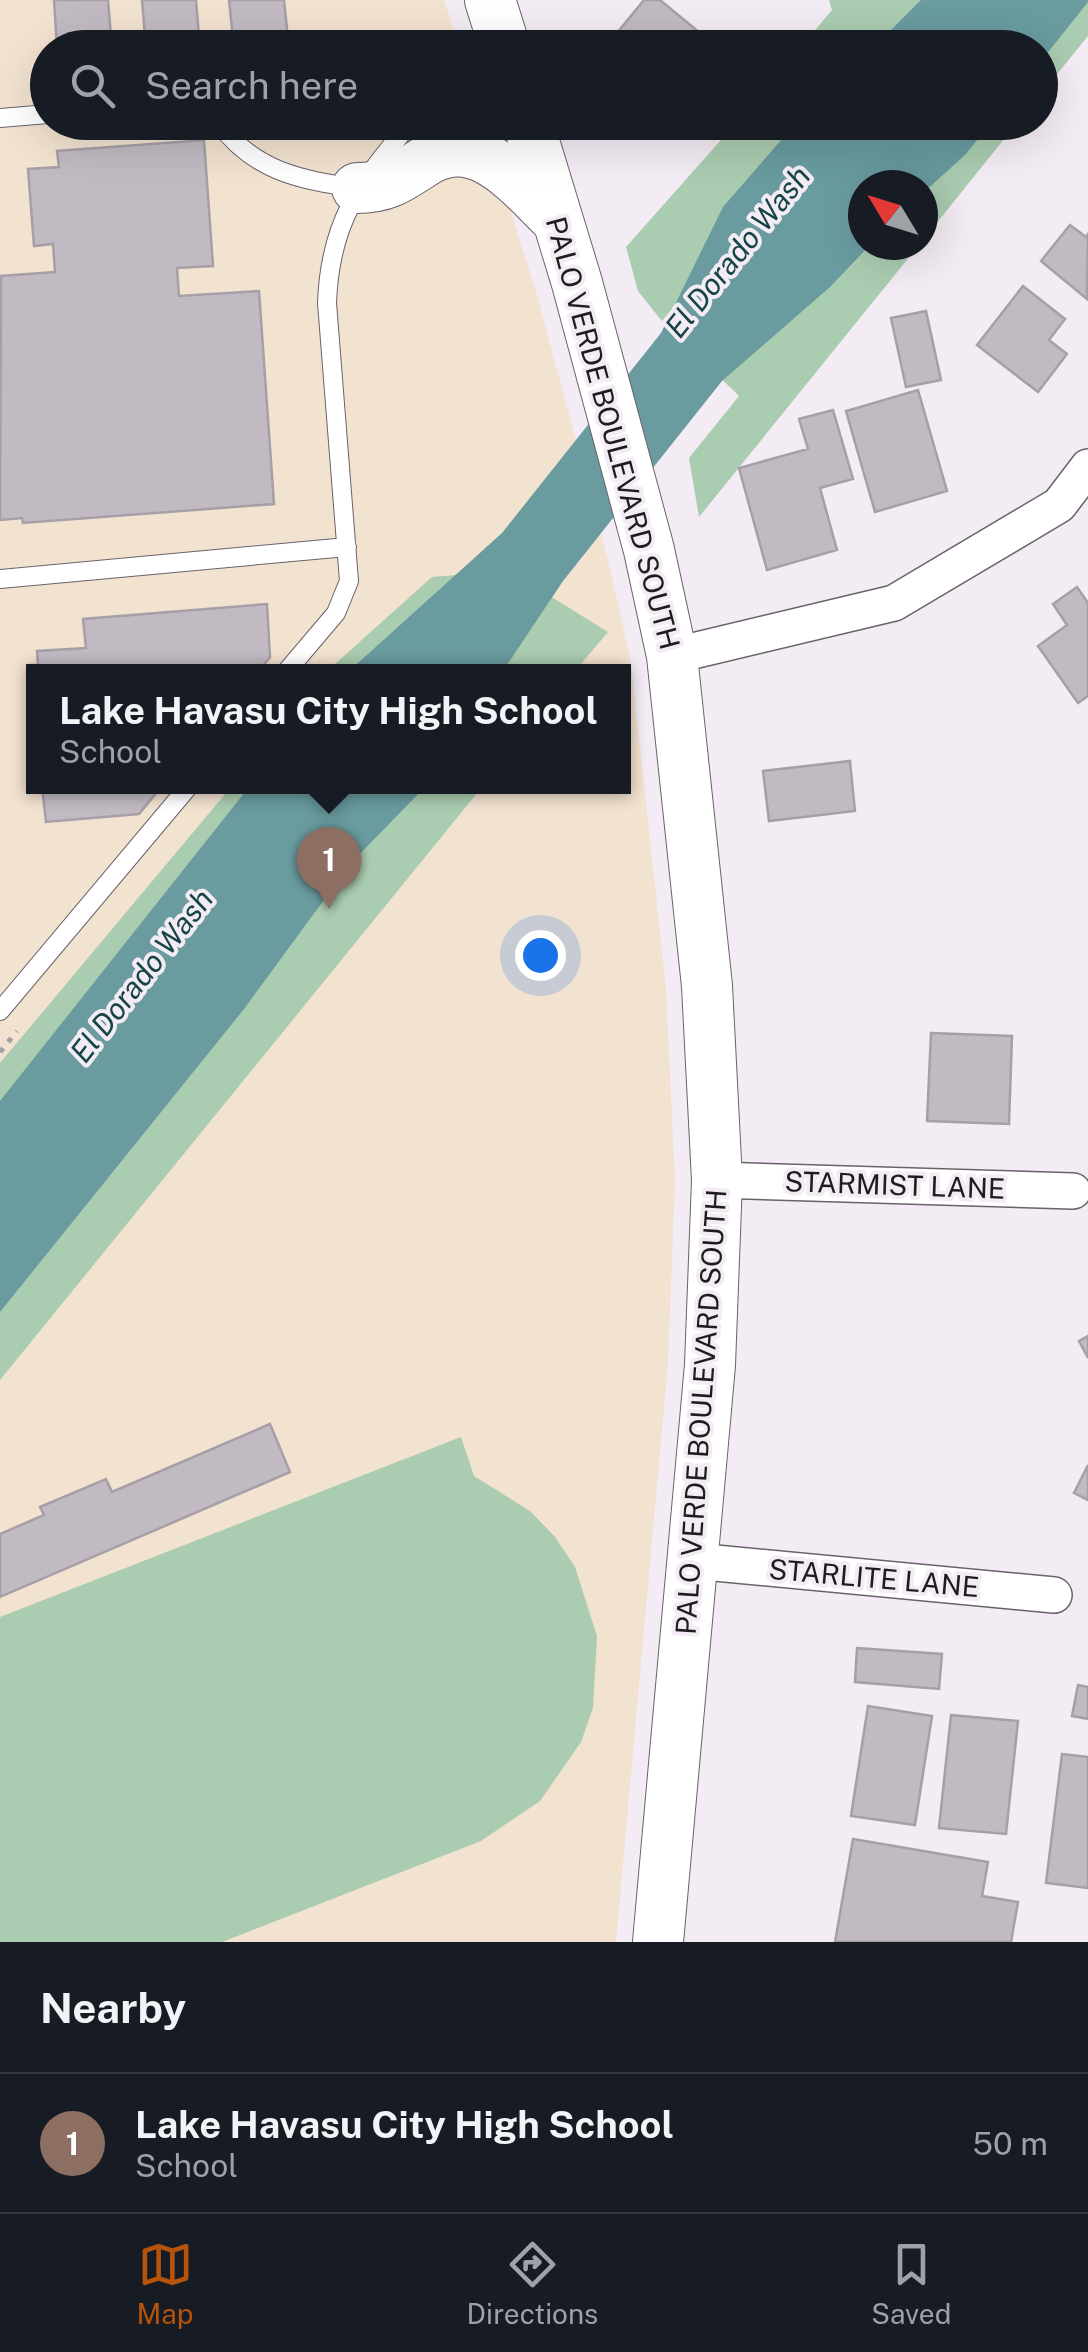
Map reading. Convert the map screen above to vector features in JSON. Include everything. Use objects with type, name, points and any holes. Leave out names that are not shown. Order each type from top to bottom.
[{"type":"main road","name":"PALO VERDE BOULEVARD SOUTH","points":[[534,140],[644,531],[672,656],[706,970],[717,1180],[710,1365],[658,1942]]},
{"type":"main road","points":[[357,188],[387,186],[439,154],[475,152],[498,164],[559,223]]},
{"type":"street","points":[[672,656],[894,604],[1059,504],[1088,467]]},
{"type":"street","name":"STARMIST LANE","points":[[717,1180],[1073,1190]]},
{"type":"street","name":"STARLITE LANE","points":[[694,1561],[1054,1595]]},
{"type":"lane","points":[[0,118],[30,116]]},
{"type":"lane","points":[[232,140],[260,163],[318,183],[357,188]]},
{"type":"lane","points":[[292,664],[344,598],[349,576],[328,284],[337,229],[357,188],[396,140]]},
{"type":"lane","points":[[0,579],[347,546]]},
{"type":"lane","points":[[0,1010],[182,794]]},
{"type":"shaded area","points":[[0,0],[444,0],[454,30],[30,30],[30,140],[488,140],[537,295],[608,560],[631,663],[666,989],[675,1180],[668,1363],[616,1942],[0,1942]]},
{"type":"green space","points":[[829,0],[1088,0],[1088,36],[1058,73],[1058,30],[815,30],[832,10]]},
{"type":"green space","points":[[721,140],[1003,140],[938,221],[938,170],[848,170],[848,260],[907,260],[699,517],[689,458],[739,396],[661,320],[638,291],[626,247]]},
{"type":"green space","points":[[495,562],[608,632],[581,664],[335,664],[432,577],[456,575]]},
{"type":"green space","points":[[225,794],[476,794],[0,1380],[0,1063]]},
{"type":"green space","points":[[461,1437],[474,1476],[530,1511],[555,1537],[575,1567],[597,1636],[593,1708],[581,1742],[540,1801],[481,1841],[222,1942],[0,1942],[0,1617]]},
{"type":"water","points":[[921,0],[1088,0],[1058,40],[1058,30],[891,30]]},
{"type":"water","name":"El Dorado Wash","points":[[781,140],[977,140],[938,179],[938,170],[848,170],[848,260],[856,260],[722,381],[563,581],[508,664],[357,664],[502,533],[661,333],[723,207]]},
{"type":"water","name":"El Dorado Wash","points":[[243,794],[418,794],[351,863],[244,1009],[0,1312],[0,1101]]},
{"type":"building","points":[[54,0],[108,0],[110,30],[56,30]]},
{"type":"building","points":[[142,0],[196,0],[198,30],[144,30]]},
{"type":"building","points":[[229,0],[284,0],[287,30],[232,30]]},
{"type":"building","points":[[644,0],[660,0],[697,30],[619,30]]},
{"type":"building","points":[[204,140],[213,266],[177,268],[179,296],[259,291],[274,504],[23,523],[22,518],[0,520],[1,276],[55,272],[53,244],[34,246],[28,169],[59,167],[57,151]]},
{"type":"building","points":[[1070,225],[1086,237],[1088,234],[1087,299],[1041,261]]},
{"type":"building","points":[[1023,286],[1065,319],[1049,340],[1067,354],[1038,392],[977,345]]},
{"type":"building","points":[[926,311],[941,380],[906,387],[891,318]]},
{"type":"building","points":[[918,390],[947,491],[875,512],[846,411]]},
{"type":"building","points":[[833,410],[853,479],[820,488],[837,550],[767,570],[739,468],[808,449],[799,419]]},
{"type":"building","points":[[1077,587],[1088,603],[1088,696],[1078,703],[1038,646],[1067,625],[1053,604]]},
{"type":"building","points":[[267,604],[270,657],[264,664],[38,664],[37,651],[86,648],[83,619]]},
{"type":"building","points":[[850,761],[855,811],[769,821],[763,771]]},
{"type":"building","points":[[43,794],[155,794],[139,814],[46,822]]},
{"type":"building","points":[[931,1033],[1012,1036],[1009,1124],[927,1121]]},
{"type":"building","points":[[1088,1336],[1088,1358],[1079,1341]]},
{"type":"building","points":[[270,1424],[290,1472],[0,1597],[0,1534],[44,1515],[40,1507],[106,1479],[112,1492]]},
{"type":"building","points":[[1088,1465],[1088,1500],[1074,1493]]},
{"type":"building","points":[[857,1648],[942,1654],[939,1689],[855,1682]]},
{"type":"building","points":[[1078,1685],[1088,1687],[1088,1719],[1072,1716]]},
{"type":"building","points":[[868,1706],[932,1716],[915,1825],[851,1816]]},
{"type":"building","points":[[951,1715],[1018,1721],[1006,1834],[939,1828]]},
{"type":"building","points":[[1062,1754],[1088,1757],[1088,1888],[1046,1883]]},
{"type":"building","points":[[853,1839],[988,1862],[982,1896],[1018,1902],[1011,1942],[835,1942]]},
{"type":"place","name":"Lake Havasu City High School","points":[[329,909]]}]
